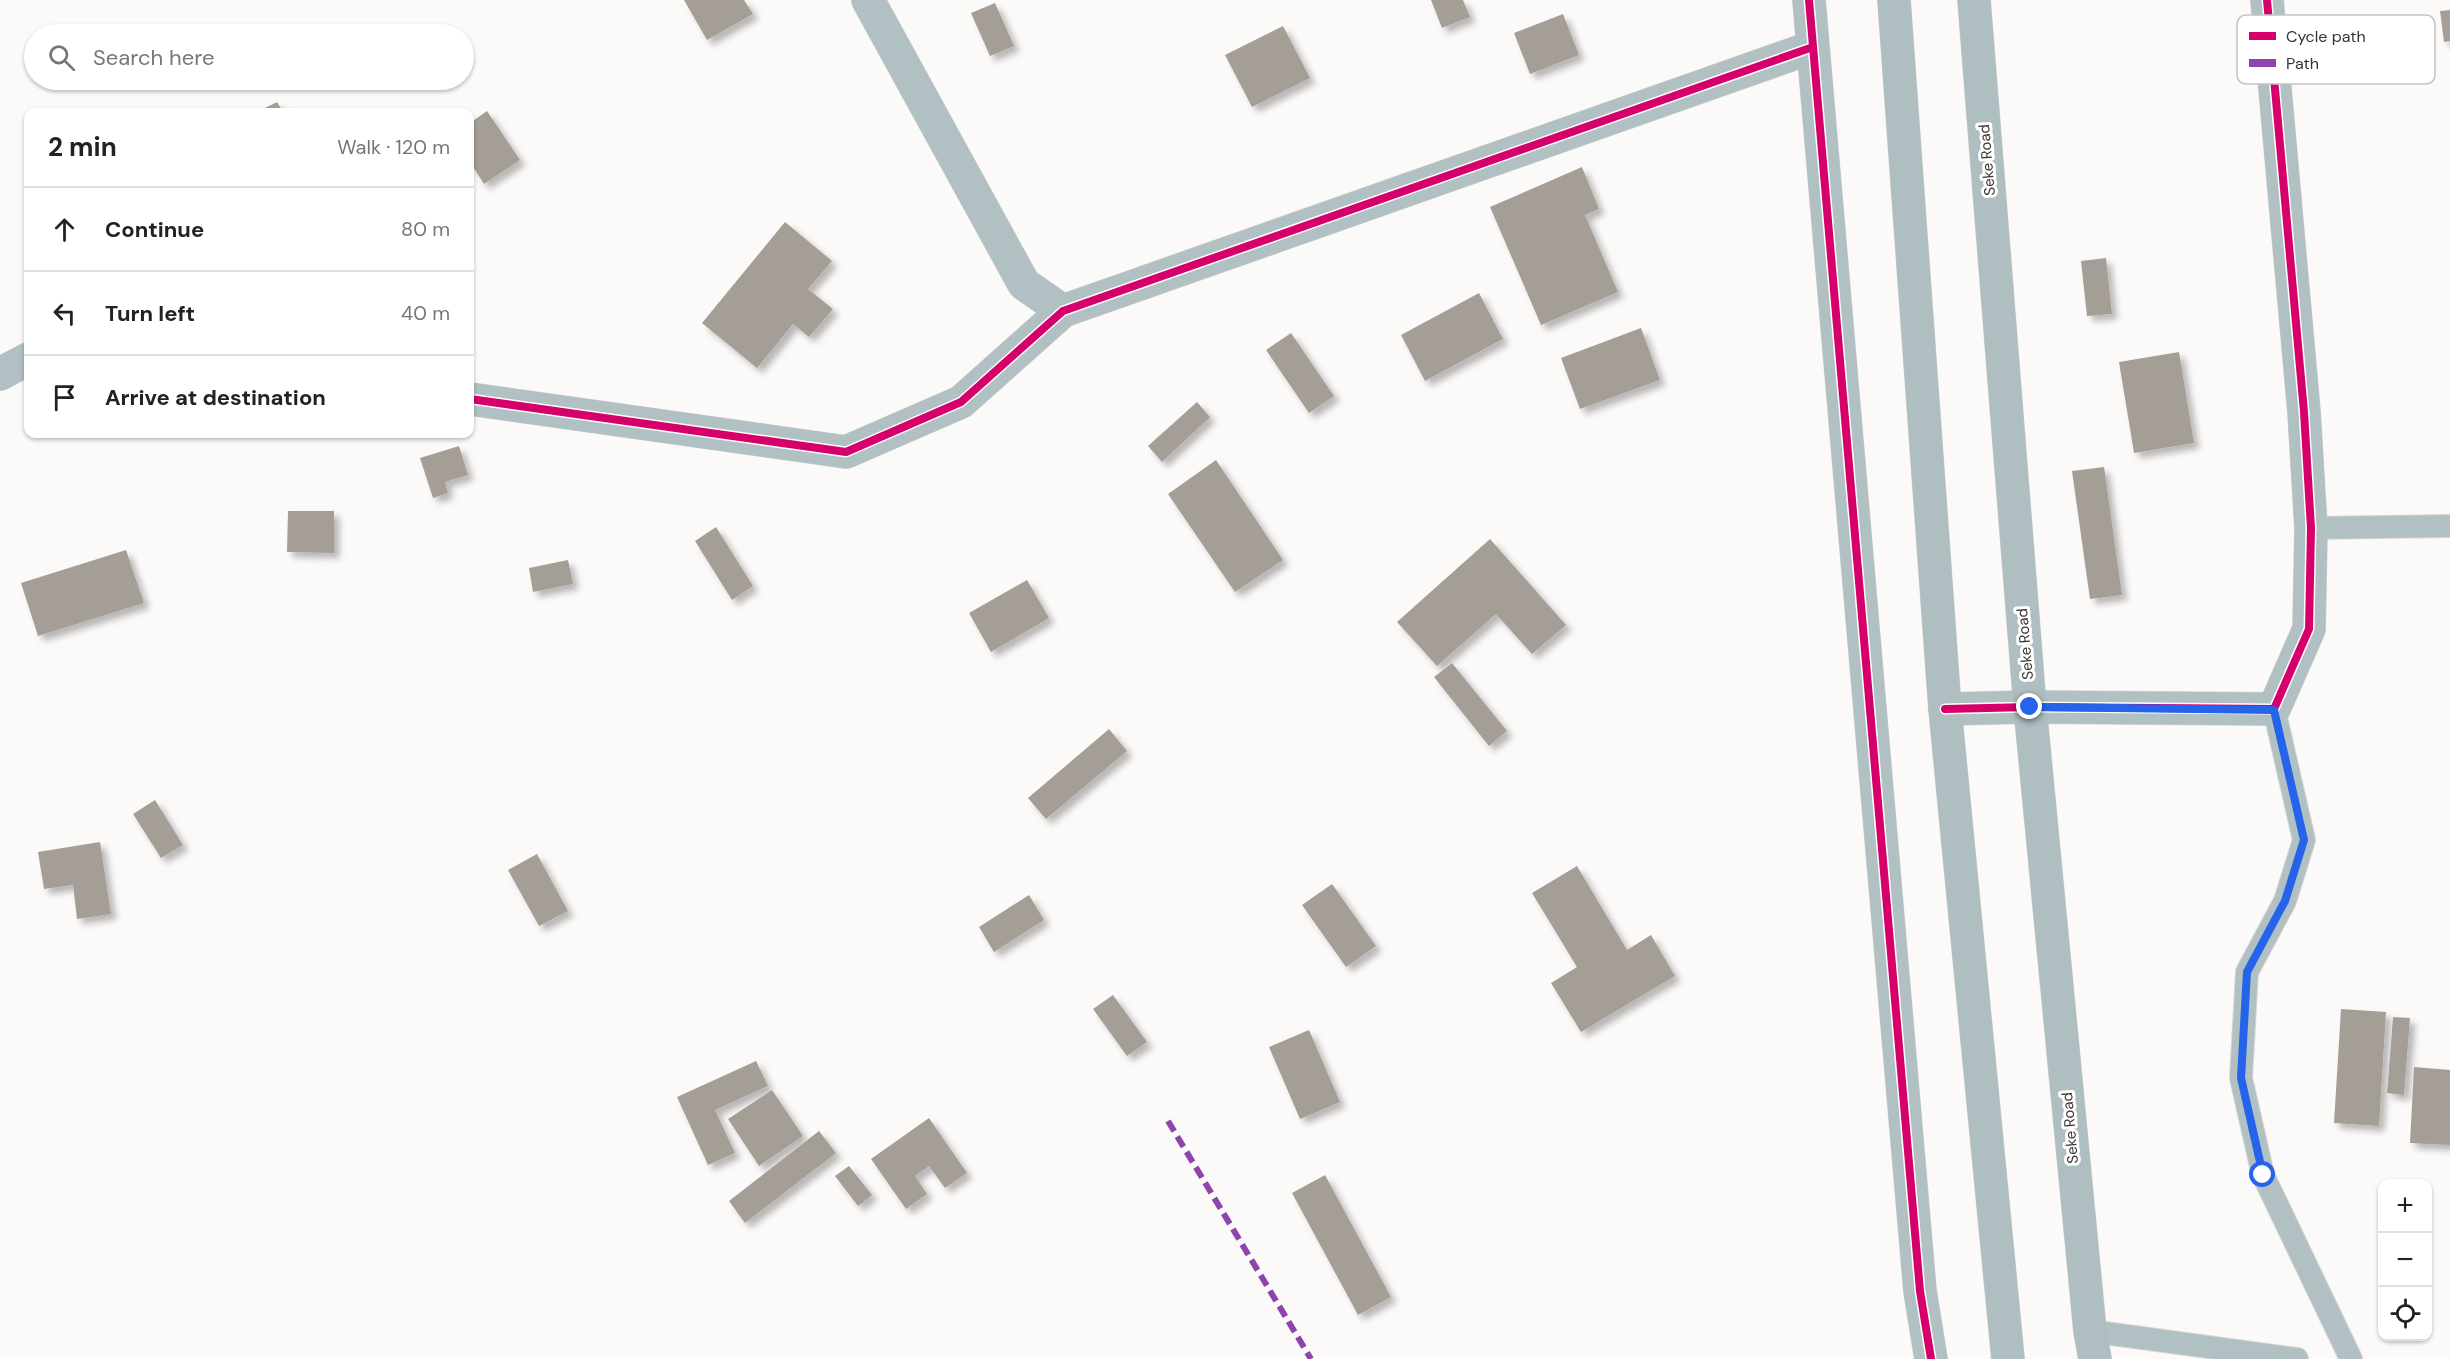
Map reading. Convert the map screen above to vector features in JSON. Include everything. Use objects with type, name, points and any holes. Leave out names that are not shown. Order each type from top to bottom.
[{"type":"main road","points":[[1894,0],[1945,709],[2008,1359]]},
{"type":"main road","name":"Seke Road","points":[[1974,0],[2030,707],[2092,1345]]},
{"type":"street","points":[[868,0],[1024,285],[1063,311]]},
{"type":"street","points":[[1809,0],[1920,1292],[1931,1359]]},
{"type":"street","points":[[2267,0],[2268,15]]},
{"type":"street","points":[[474,400],[846,452],[962,402],[1063,311],[1813,47]]},
{"type":"street","points":[[1945,709],[2030,707],[2274,710],[2309,629],[2312,528],[2275,84]]},
{"type":"street","points":[[0,374],[24,361]]},
{"type":"lane","points":[[2312,528],[2450,526]]},
{"type":"lane","points":[[2274,710],[2304,840],[2285,901],[2247,972],[2241,1078],[2263,1175],[2351,1359]]},
{"type":"lane","points":[[2092,1345],[2297,1359]]},
{"type":"building","points":[[684,0],[744,0],[753,14],[707,40]]},
{"type":"building","points":[[1431,0],[1463,0],[1470,17],[1442,28]]},
{"type":"building","points":[[995,3],[1014,46],[990,56],[971,13]]},
{"type":"building","points":[[2450,10],[2450,41],[2444,42],[2440,11]]},
{"type":"building","points":[[1563,14],[1579,55],[1530,74],[1514,33]]},
{"type":"building","points":[[1283,26],[1310,78],[1252,107],[1225,55]]},
{"type":"building","points":[[277,102],[281,108],[265,108]]},
{"type":"building","points":[[487,111],[520,160],[484,184],[474,168],[474,120]]},
{"type":"building","points":[[1582,167],[1599,209],[1585,215],[1618,292],[1541,325],[1490,207]]},
{"type":"building","points":[[785,222],[832,261],[808,289],[833,309],[809,337],[793,324],[757,368],[702,323]]},
{"type":"building","points":[[2106,258],[2112,314],[2087,316],[2081,261]]},
{"type":"building","points":[[1479,293],[1503,339],[1425,381],[1401,335]]},
{"type":"building","points":[[1641,328],[1660,380],[1580,409],[1561,358]]},
{"type":"building","points":[[1291,333],[1334,396],[1309,413],[1266,350]]},
{"type":"building","points":[[2179,352],[2194,443],[2134,453],[2119,362]]},
{"type":"building","points":[[1197,402],[1210,417],[1162,462],[1148,446]]},
{"type":"building","points":[[459,446],[468,475],[445,482],[448,493],[433,498],[420,458]]},
{"type":"building","points":[[1216,460],[1283,560],[1235,592],[1168,494]]},
{"type":"building","points":[[2104,467],[2122,595],[2090,599],[2072,471]]},
{"type":"building","points":[[288,511],[334,511],[334,553],[287,552]]},
{"type":"building","points":[[716,527],[753,586],[732,600],[695,541]]},
{"type":"building","points":[[1490,539],[1566,625],[1532,654],[1496,614],[1437,666],[1397,622]]},
{"type":"building","points":[[126,550],[144,603],[38,636],[21,583]]},
{"type":"building","points":[[568,560],[573,584],[533,592],[529,568]]},
{"type":"building","points":[[1027,580],[1049,618],[991,652],[969,613]]},
{"type":"building","points":[[1452,663],[1507,731],[1489,746],[1434,677]]},
{"type":"building","points":[[1109,729],[1127,751],[1046,819],[1028,798]]},
{"type":"building","points":[[155,800],[183,845],[161,858],[133,814]]},
{"type":"building","points":[[100,842],[111,914],[77,919],[73,885],[44,889],[38,852]]},
{"type":"building","points":[[537,854],[568,911],[539,926],[508,870]]},
{"type":"building","points":[[1577,866],[1627,950],[1651,935],[1675,976],[1581,1032],[1551,983],[1577,967],[1532,893]]},
{"type":"building","points":[[1332,884],[1376,946],[1346,967],[1302,905]]},
{"type":"building","points":[[1029,895],[1044,920],[994,952],[979,927]]},
{"type":"building","points":[[1113,995],[1147,1042],[1127,1056],[1093,1009]]},
{"type":"building","points":[[2341,1009],[2386,1012],[2379,1126],[2334,1123]]},
{"type":"building","points":[[2393,1017],[2410,1018],[2404,1095],[2387,1093]]},
{"type":"building","points":[[1309,1030],[1340,1102],[1300,1119],[1269,1047]]},
{"type":"building","points":[[756,1061],[768,1086],[715,1110],[735,1153],[708,1165],[677,1097]]},
{"type":"building","points":[[2414,1067],[2450,1070],[2450,1145],[2410,1143]]},
{"type":"building","points":[[772,1090],[803,1136],[759,1166],[728,1119]]},
{"type":"building","points":[[929,1118],[967,1173],[945,1188],[929,1166],[915,1176],[927,1194],[906,1209],[871,1159]]},
{"type":"building","points":[[819,1131],[836,1153],[745,1223],[729,1201]]},
{"type":"building","points":[[849,1166],[872,1195],[858,1206],[835,1176]]},
{"type":"building","points":[[1325,1175],[1391,1297],[1358,1315],[1292,1193]]},
{"type":"marked path","points":[[1168,1121],[1311,1359]]},
{"type":"cycle path","points":[[1809,0],[1920,1291],[1931,1359]]},
{"type":"cycle path","points":[[2267,0],[2268,15]]},
{"type":"cycle path","points":[[474,400],[846,452],[961,402],[1063,311],[1813,47]]},
{"type":"cycle path","points":[[1945,709],[2030,707],[2274,709],[2309,629],[2311,528],[2304,412],[2275,84]]},
{"type":"route","points":[[2030,707],[2274,710],[2304,840],[2285,901],[2247,972],[2241,1078],[2263,1175]]}]
